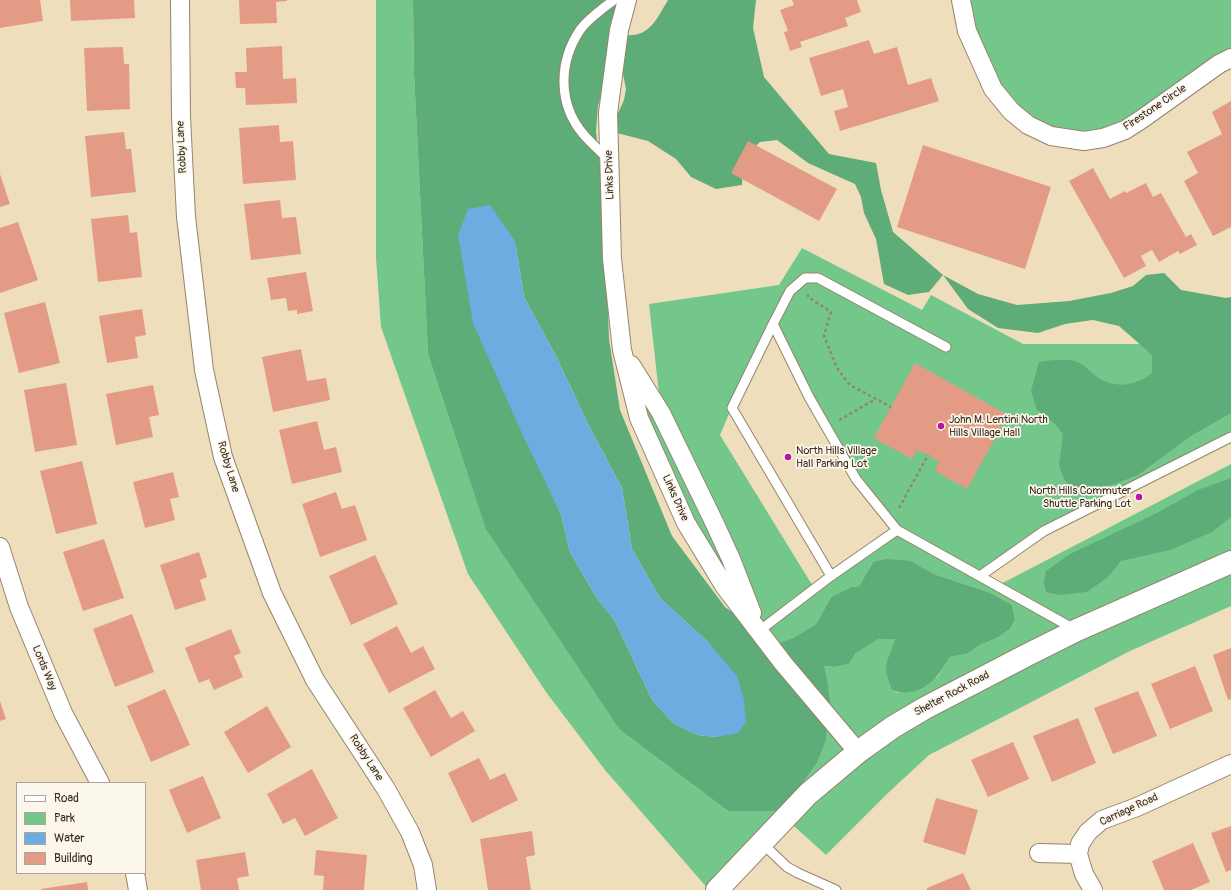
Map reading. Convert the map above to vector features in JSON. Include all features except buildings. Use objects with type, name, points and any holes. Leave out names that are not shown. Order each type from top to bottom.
[{"type":"main road","name":"Shelter Rock Road","points":[[717,890],[808,794],[858,752],[893,727],[925,708],[1077,630],[1231,562]]},
{"type":"street","name":"Robby Lane","points":[[180,0],[181,117],[186,217],[204,370],[223,457],[272,593],[315,680],[386,789],[410,832],[424,865],[427,890]]},
{"type":"street","name":"Links Drive","points":[[627,0],[619,30],[608,113],[609,160],[612,259],[622,350],[639,418],[686,523],[725,587],[783,663],[858,752]]},
{"type":"street","name":"Firestone Circle","points":[[960,0],[967,31],[993,89],[1011,111],[1028,125],[1051,136],[1084,141],[1103,138],[1125,130],[1218,64],[1231,58]]},
{"type":"street","name":"Links Drive","points":[[622,350],[661,413],[731,558],[759,631]]},
{"type":"street","name":"Lords Way","points":[[0,547],[19,607],[63,713],[99,782]]},
{"type":"street","name":"Carriage Road","points":[[1078,854],[1080,844],[1088,832],[1102,820],[1137,807],[1231,764]]},
{"type":"street","points":[[1039,853],[1078,854],[1084,874],[1093,890]]},
{"type":"street","points":[[135,874],[138,890]]},
{"type":"lane","points":[[609,160],[584,134],[571,115],[565,96],[563,79],[572,44],[580,30],[591,18],[614,0]]},
{"type":"lane","points":[[831,576],[732,408],[773,324],[790,291],[805,278],[818,278],[946,347]]},
{"type":"lane","points":[[773,324],[809,397],[856,480],[894,526],[1077,630]]},
{"type":"lane","points":[[980,576],[1044,531],[1231,437]]},
{"type":"lane","points":[[759,631],[894,526]]},
{"type":"lane","points":[[761,842],[787,867],[836,890]]},
{"type":"path","points":[[805,278],[808,297],[831,312],[824,336],[837,368],[850,385],[891,407]]},
{"type":"path","points":[[846,416],[876,399]]},
{"type":"path","points":[[894,526],[928,455]]},
{"type":"green space","points":[[376,0],[413,0],[414,73],[428,353],[620,730],[728,811],[783,811],[817,763],[826,741],[830,699],[823,666],[835,667],[849,664],[856,653],[879,639],[895,639],[887,676],[892,690],[898,693],[937,677],[950,657],[967,654],[980,645],[997,638],[1010,629],[1015,620],[1012,605],[991,593],[934,574],[911,561],[873,562],[859,586],[851,587],[831,597],[816,624],[793,638],[770,646],[686,523],[622,350],[661,412],[649,304],[779,285],[802,248],[922,310],[931,295],[1023,344],[1231,344],[1231,437],[1044,531],[980,576],[997,586],[1231,464],[1231,606],[1130,651],[929,755],[888,793],[826,855],[785,818],[709,890],[605,770],[546,692],[468,574],[381,327],[376,258]],"holes":[[[773,326],[856,479],[897,530],[814,588],[720,435],[732,407]]]},
{"type":"green space","points":[[413,0],[616,0],[624,35],[633,35],[646,30],[652,25],[668,0],[756,0],[753,28],[764,77],[829,154],[876,163],[881,190],[893,232],[943,275],[929,292],[908,295],[884,284],[876,239],[864,213],[861,197],[855,184],[808,163],[777,140],[760,142],[743,158],[742,185],[716,189],[691,177],[676,159],[648,141],[617,133],[615,120],[624,100],[626,89],[622,69],[613,53],[598,106],[596,131],[604,202],[609,339],[620,410],[672,536],[725,607],[759,631],[770,646],[793,638],[816,624],[831,597],[851,587],[859,586],[873,562],[887,559],[911,561],[934,574],[991,593],[1012,605],[1015,620],[1010,629],[997,638],[980,645],[967,654],[950,657],[933,681],[922,688],[910,692],[904,693],[892,690],[887,676],[887,661],[895,639],[879,639],[856,653],[849,664],[835,667],[824,666],[830,699],[826,741],[817,763],[783,811],[728,811],[620,730],[486,529],[428,353],[414,73]],"holes":[[[515,241],[524,297],[556,356],[588,424],[622,488],[632,549],[660,598],[708,642],[717,737],[698,735],[674,724],[652,700],[615,621],[596,597],[570,552],[561,514],[546,482]]]},
{"type":"green space","points":[[961,0],[1231,0],[1231,58],[1142,119],[1084,141],[1011,111]]},
{"type":"green space","points":[[1164,273],[1181,290],[1226,298],[1231,297],[1231,413],[1191,436],[1138,475],[1115,484],[1086,491],[1070,486],[1064,479],[1059,466],[1063,434],[1055,424],[1037,410],[1031,391],[1039,362],[1069,360],[1078,362],[1100,379],[1120,385],[1134,383],[1152,373],[1152,355],[1119,326],[1093,320],[1065,324],[1038,333],[998,328],[968,309],[943,275],[978,294],[1017,305],[1069,301],[1111,293],[1133,286],[1146,275]]},
{"type":"green space","points":[[1231,478],[1231,517],[1212,532],[1170,550],[1121,561],[1108,577],[1087,592],[1060,595],[1046,592],[1044,582],[1046,571],[1070,554],[1155,514],[1198,490]]},
{"type":"water","points":[[490,205],[515,241],[524,297],[556,356],[588,424],[622,488],[632,549],[660,598],[708,642],[737,676],[744,700],[746,722],[738,733],[717,737],[698,735],[674,724],[652,700],[615,621],[596,597],[570,552],[561,514],[524,438],[473,323],[458,235],[468,209]]},
{"type":"place","name":"John M. Lentini North Hills Village Hall","points":[[941,426]]},
{"type":"place","name":"North Hills Village Hall Parking Lot","points":[[788,457]]},
{"type":"place","name":"North Hills Commuter Shuttle Parking Lot","points":[[1139,497]]}]
